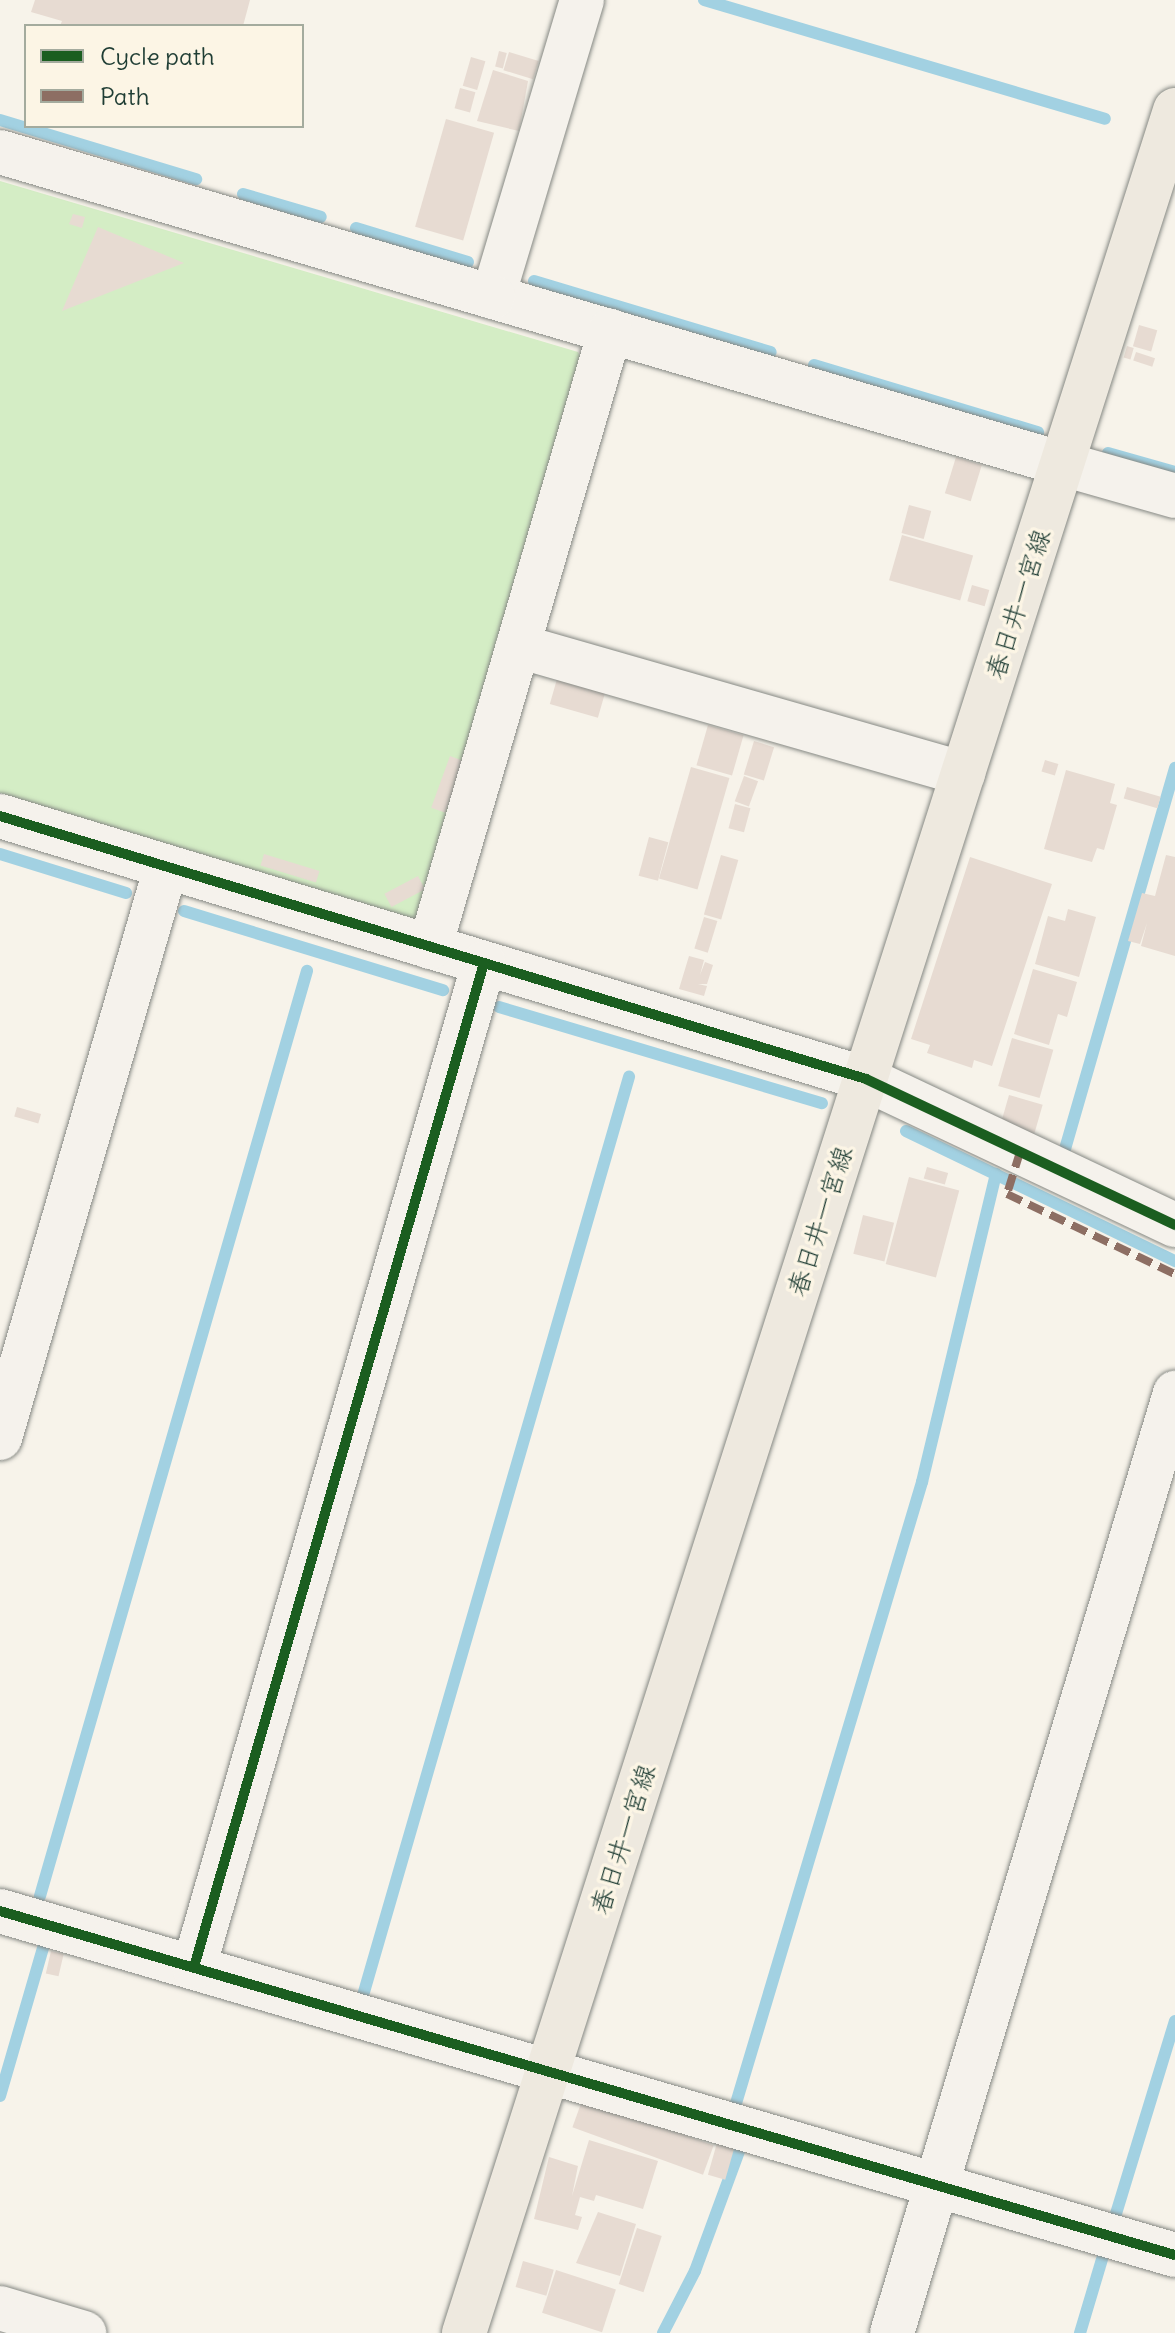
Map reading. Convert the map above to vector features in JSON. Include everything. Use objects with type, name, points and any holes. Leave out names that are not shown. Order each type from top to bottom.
[{"type":"main road","name":"春日井一宮線","points":[[464,2333],[1175,110]]},
{"type":"street","points":[[493,297],[582,0]]},
{"type":"street","points":[[0,152],[1175,496]]},
{"type":"street","points":[[430,947],[610,331]]},
{"type":"street","points":[[518,646],[963,774]]},
{"type":"street","points":[[0,816],[866,1079],[1175,1225]]},
{"type":"street","points":[[0,1438],[166,867]]},
{"type":"street","points":[[194,1967],[484,963]]},
{"type":"street","points":[[892,2333],[1175,1393]]},
{"type":"street","points":[[0,1911],[1175,2255]]},
{"type":"street","points":[[0,2308],[84,2333]]},
{"type":"green space","points":[[0,181],[578,352],[585,366],[416,920],[0,793]]},
{"type":"building","points":[[35,0],[250,0],[244,24],[61,24],[62,21],[31,12]]},
{"type":"building","points":[[499,51],[507,53],[503,68],[495,67]]},
{"type":"building","points":[[509,52],[539,61],[533,79],[503,70]]},
{"type":"building","points":[[471,57],[485,61],[477,90],[463,86]]},
{"type":"building","points":[[493,70],[528,81],[519,131],[477,121]]},
{"type":"building","points":[[460,88],[475,92],[470,112],[455,108]]},
{"type":"building","points":[[446,119],[494,133],[463,240],[415,227]]},
{"type":"building","points":[[73,214],[85,217],[82,228],[69,224]]},
{"type":"building","points":[[98,227],[184,263],[62,311]]},
{"type":"building","points":[[1139,325],[1157,330],[1151,351],[1133,346]]},
{"type":"building","points":[[1127,346],[1134,348],[1130,359],[1124,358]]},
{"type":"building","points":[[1136,352],[1155,358],[1152,367],[1133,361]]},
{"type":"building","points":[[956,457],[982,465],[971,501],[945,493]]},
{"type":"building","points":[[909,505],[931,511],[924,539],[901,533]]},
{"type":"building","points":[[902,535],[973,555],[960,601],[889,580]]},
{"type":"building","points":[[972,585],[989,590],[985,606],[967,601]]},
{"type":"building","points":[[557,679],[605,693],[598,718],[550,704]]},
{"type":"building","points":[[708,725],[744,735],[732,776],[696,765]]},
{"type":"building","points":[[754,741],[774,747],[764,781],[744,774]]},
{"type":"building","points":[[450,756],[464,761],[445,813],[431,808]]},
{"type":"building","points":[[1045,760],[1058,764],[1055,776],[1041,771]]},
{"type":"building","points":[[691,767],[729,778],[697,890],[659,879]]},
{"type":"building","points":[[1066,770],[1115,784],[1110,803],[1117,805],[1104,850],[1097,848],[1092,862],[1044,849]]},
{"type":"building","points":[[744,776],[758,781],[749,807],[735,801]]},
{"type":"building","points":[[1127,787],[1161,797],[1157,808],[1124,799]]},
{"type":"building","points":[[735,804],[750,808],[744,832],[729,828]]},
{"type":"building","points":[[649,837],[668,842],[658,881],[639,876]]},
{"type":"building","points":[[264,854],[319,871],[316,882],[260,865]]},
{"type":"building","points":[[721,855],[738,860],[721,920],[704,915]]},
{"type":"building","points":[[1166,855],[1175,857],[1175,956],[1141,946],[1147,923],[1140,944],[1128,941],[1142,893],[1155,896]]},
{"type":"building","points":[[970,857],[1052,884],[992,1066],[974,1060],[972,1068],[927,1053],[930,1045],[911,1039]]},
{"type":"building","points":[[418,876],[425,889],[391,907],[384,894]]},
{"type":"building","points":[[1068,909],[1096,917],[1079,977],[1035,964],[1048,916],[1065,921]]},
{"type":"building","points":[[704,917],[717,921],[708,953],[694,949]]},
{"type":"building","points":[[689,956],[704,960],[700,975],[705,962],[713,965],[707,984],[698,984],[707,986],[704,996],[679,989]]},
{"type":"building","points":[[1033,969],[1077,982],[1067,1017],[1058,1014],[1049,1045],[1014,1034]]},
{"type":"building","points":[[1012,1038],[1053,1050],[1040,1098],[998,1086]]},
{"type":"building","points":[[1009,1095],[1043,1105],[1034,1135],[1000,1126]]},
{"type":"building","points":[[17,1107],[41,1114],[38,1124],[14,1117]]},
{"type":"building","points":[[927,1167],[948,1173],[945,1185],[924,1179]]},
{"type":"building","points":[[909,1177],[959,1190],[936,1277],[886,1264]]},
{"type":"building","points":[[863,1215],[894,1223],[884,1262],[853,1254]]},
{"type":"building","points":[[51,1951],[64,1954],[58,1976],[46,1973]]},
{"type":"building","points":[[583,2098],[714,2146],[703,2175],[572,2127]]},
{"type":"building","points":[[589,2140],[658,2161],[643,2209],[596,2195],[594,2201],[580,2197],[575,2215],[582,2217],[578,2230],[534,2219],[549,2157],[578,2166],[572,2196]]},
{"type":"building","points":[[717,2143],[734,2148],[725,2180],[708,2175]]},
{"type":"building","points":[[598,2212],[636,2224],[620,2276],[576,2263]]},
{"type":"building","points":[[637,2228],[662,2236],[643,2292],[619,2284]]},
{"type":"building","points":[[523,2261],[554,2270],[546,2296],[516,2287]]},
{"type":"building","points":[[556,2270],[616,2289],[602,2332],[542,2313]]},
{"type":"waterway","points":[[704,0],[1105,119]]},
{"type":"waterway","points":[[0,120],[24,127]]},
{"type":"waterway","points":[[27,128],[196,179]]},
{"type":"waterway","points":[[243,194],[321,217]]},
{"type":"waterway","points":[[356,228],[468,262]]},
{"type":"waterway","points":[[534,281],[771,352]]},
{"type":"waterway","points":[[814,365],[1038,432]]},
{"type":"waterway","points":[[1108,453],[1175,472]]},
{"type":"waterway","points":[[1063,1156],[1175,768]]},
{"type":"waterway","points":[[0,854],[126,893]]},
{"type":"waterway","points":[[184,911],[443,990]]},
{"type":"waterway","points":[[40,1896],[307,971]]},
{"type":"waterway","points":[[499,1007],[822,1103]]},
{"type":"waterway","points":[[364,1992],[629,1077]]},
{"type":"waterway","points":[[906,1131],[1175,1261]]},
{"type":"waterway","points":[[734,2110],[922,1482],[996,1174]]},
{"type":"waterway","points":[[0,2096],[44,1945]]},
{"type":"waterway","points":[[1115,2217],[1175,2021]]},
{"type":"waterway","points":[[663,2333],[695,2271],[741,2146]]},
{"type":"waterway","points":[[1080,2333],[1102,2259]]},
{"type":"marked path","points":[[1020,1152],[1007,1194],[1175,1274]]},
{"type":"cycle path","points":[[0,816],[866,1079],[1175,1225]]},
{"type":"cycle path","points":[[194,1967],[484,963]]},
{"type":"cycle path","points":[[0,1911],[1175,2255]]}]
